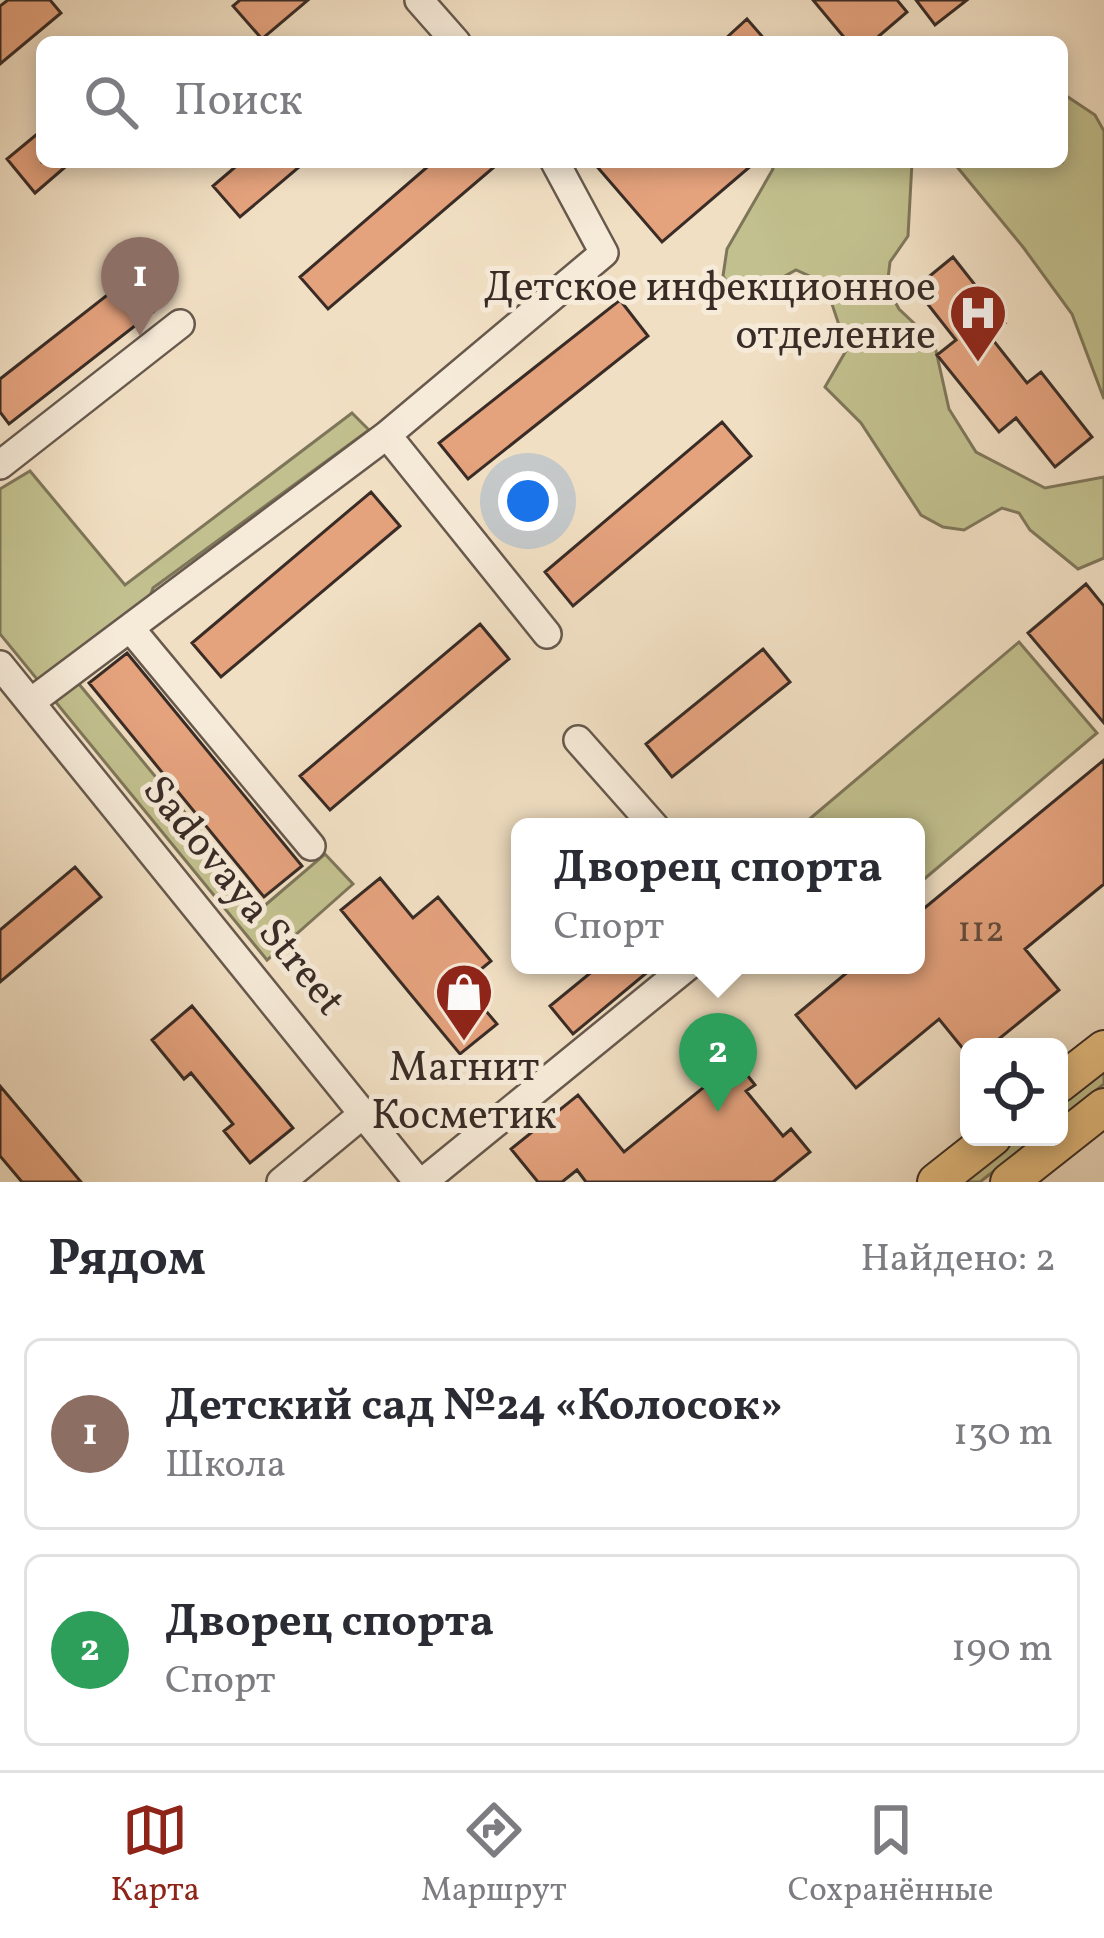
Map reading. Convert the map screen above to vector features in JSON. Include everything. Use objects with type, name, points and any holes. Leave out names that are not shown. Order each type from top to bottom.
[{"type":"main road","points":[[1068,1077],[1104,1049]]},
{"type":"main road","points":[[1009,1182],[1104,1107]]},
{"type":"main road","points":[[936,1182],[982,1146]]},
{"type":"street","points":[[419,0],[451,36]]},
{"type":"street","points":[[32,702],[387,435],[604,253],[558,168]]},
{"type":"street","points":[[0,464],[180,324]]},
{"type":"street","points":[[387,435],[547,634]]},
{"type":"street","points":[[130,628],[310,846]]},
{"type":"street","name":"Sadovaya Street","points":[[0,665],[421,1182]]},
{"type":"street","points":[[578,740],[648,818]]},
{"type":"street","points":[[421,1182],[678,974]]},
{"type":"street","points":[[281,1182],[363,1114]]},
{"type":"shaded area","points":[[1068,97],[1095,115],[1104,131],[1104,399],[1072,314],[958,168],[1068,168]]},
{"type":"shaded area","points":[[912,168],[908,236],[890,262],[887,287],[899,309],[934,342],[949,409],[976,452],[1045,488],[1104,477],[1104,558],[1078,569],[1030,530],[1019,513],[1002,508],[964,530],[943,527],[921,515],[861,423],[825,387],[847,349],[825,283],[796,270],[739,301],[723,276],[727,249],[773,169]]},
{"type":"shaded area","points":[[352,413],[369,430],[153,588],[148,602],[74,678],[263,907],[325,854],[353,884],[267,960],[0,634],[0,489],[30,471],[125,585]]},
{"type":"shaded area","points":[[1019,642],[1097,733],[925,878],[925,818],[811,818]]},
{"type":"shaded area","points":[[1104,1067],[1104,1084],[1068,1113],[1068,1096]]},
{"type":"shaded area","points":[[1004,1146],[1026,1146],[980,1182],[958,1182]]},
{"type":"building","points":[[8,0],[50,0],[61,13],[0,64],[0,6]]},
{"type":"building","points":[[240,0],[308,0],[266,36],[259,36],[233,6]]},
{"type":"building","points":[[813,0],[897,0],[907,12],[879,36],[843,36]]},
{"type":"building","points":[[916,0],[967,0],[935,25]]},
{"type":"building","points":[[747,19],[762,36],[728,36]]},
{"type":"building","points":[[36,135],[36,168],[64,168],[35,193],[7,159]]},
{"type":"building","points":[[234,168],[298,168],[240,217],[213,186]]},
{"type":"building","points":[[426,168],[493,168],[328,309],[300,277]]},
{"type":"building","points":[[598,168],[748,168],[662,242]]},
{"type":"building","name":"Детское инфекционное отделение","points":[[953,257],[1005,323],[989,335],[1027,383],[1041,372],[1092,437],[1055,467],[1016,418],[999,432],[937,355],[956,340],[915,288]]},
{"type":"building","points":[[129,278],[154,311],[9,424],[0,412],[0,379]]},
{"type":"building","points":[[620,300],[648,336],[468,479],[439,443]]},
{"type":"building","points":[[722,422],[751,456],[573,606],[545,572]]},
{"type":"building","points":[[371,492],[400,526],[221,677],[192,643]]},
{"type":"building","points":[[1086,584],[1104,606],[1104,723],[1028,633]]},
{"type":"building","points":[[480,624],[509,659],[330,810],[300,776]]},
{"type":"building","points":[[763,649],[790,682],[672,777],[646,744]]},
{"type":"building","points":[[127,653],[302,866],[264,897],[89,683]]},
{"type":"building","points":[[1104,760],[1104,884],[1025,949],[1059,990],[1000,1038],[960,1038],[960,1045],[939,1019],[856,1088],[796,1015],[845,974],[925,974],[925,908]]},
{"type":"building","points":[[75,867],[101,897],[0,982],[0,930]]},
{"type":"building","points":[[380,878],[413,918],[438,897],[491,961],[463,984],[497,1024],[460,1054],[341,910]]},
{"type":"building","points":[[589,974],[645,974],[573,1034],[550,1006]]},
{"type":"building","points":[[192,1006],[293,1128],[250,1163],[224,1131],[233,1124],[191,1073],[184,1079],[152,1040]]},
{"type":"building","points":[[736,1061],[755,1085],[746,1091],[783,1136],[791,1129],[810,1152],[773,1182],[586,1182],[577,1170],[562,1182],[538,1182],[511,1149],[578,1095],[624,1152]]},
{"type":"building","points":[[0,1086],[81,1182],[22,1182],[0,1156]]},
{"type":"place","name":"Детский сад №24 «Колосок»","points":[[140,336]]},
{"type":"place","name":"Детское инфекционное отделение","points":[[978,364]]},
{"type":"place","name":"Магнит Косметик","points":[[464,1043]]},
{"type":"place","name":"Дворец спорта","points":[[718,1112]]}]
